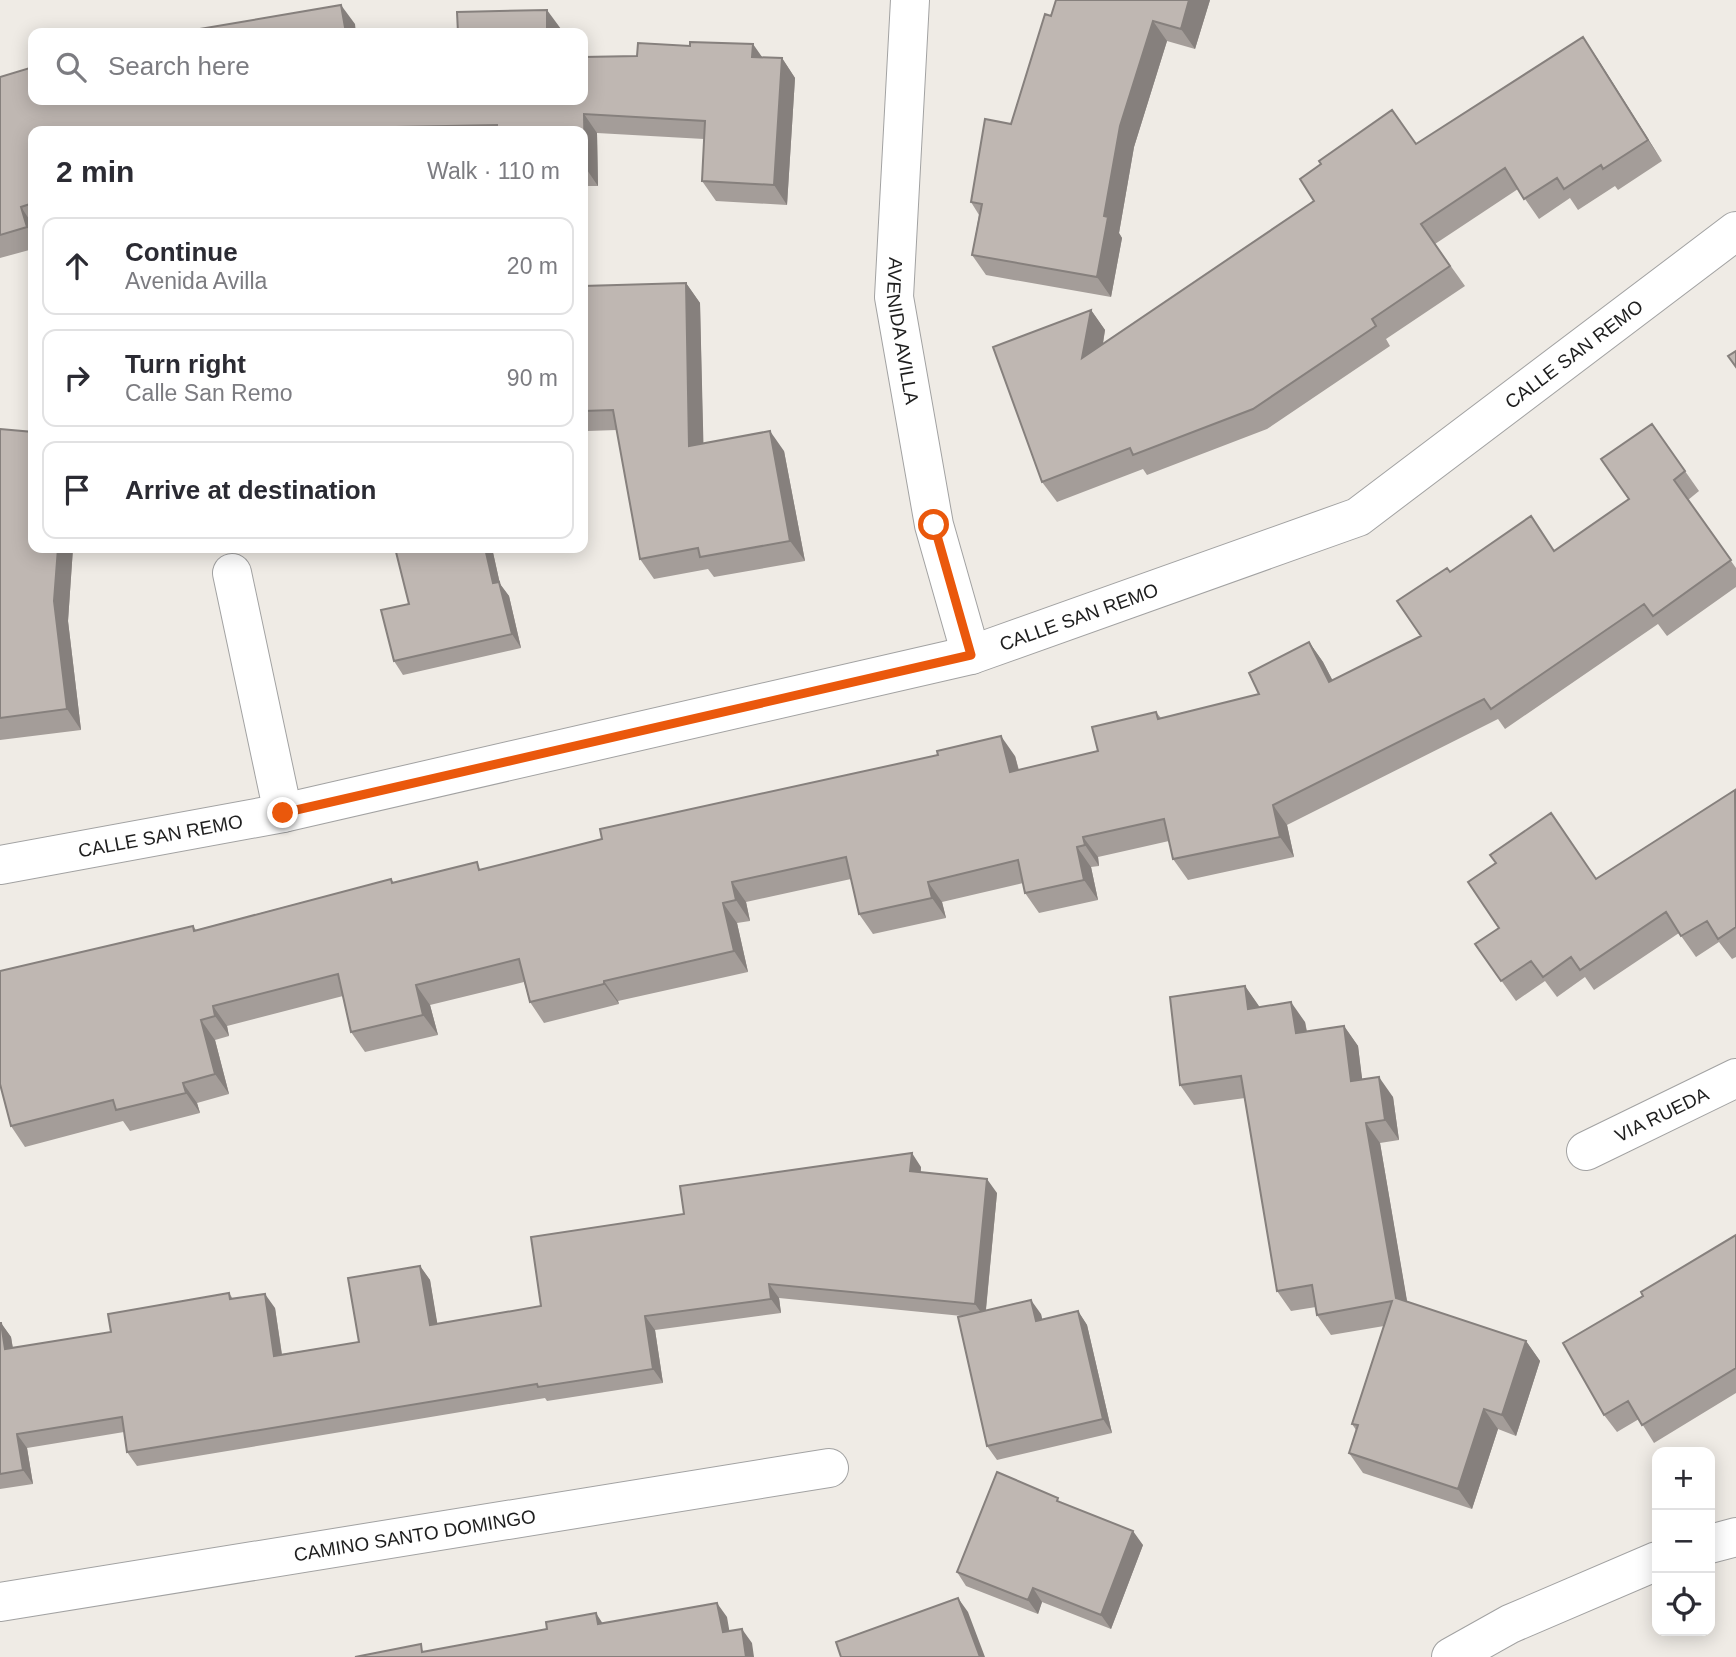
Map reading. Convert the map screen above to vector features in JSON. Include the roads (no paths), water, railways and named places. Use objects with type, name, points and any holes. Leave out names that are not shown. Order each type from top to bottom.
[{"type":"street","name":"AVENIDA AVILLA","points":[[910,0],[894,297],[934,525],[971,655]]},
{"type":"street","name":"CALLE SAN REMO","points":[[0,865],[283,813],[971,655],[1358,517],[1736,231]]},
{"type":"street","points":[[232,573],[283,813]]},
{"type":"street","name":"VIA RUEDA","points":[[1586,1150],[1736,1078]]},
{"type":"street","name":"CAMINO SANTO DOMINGO","points":[[0,1602],[829,1468]]},
{"type":"street","points":[[1715,1543],[1736,1537]]},
{"type":"street","points":[[1451,1657],[1510,1624],[1652,1563]]}]
